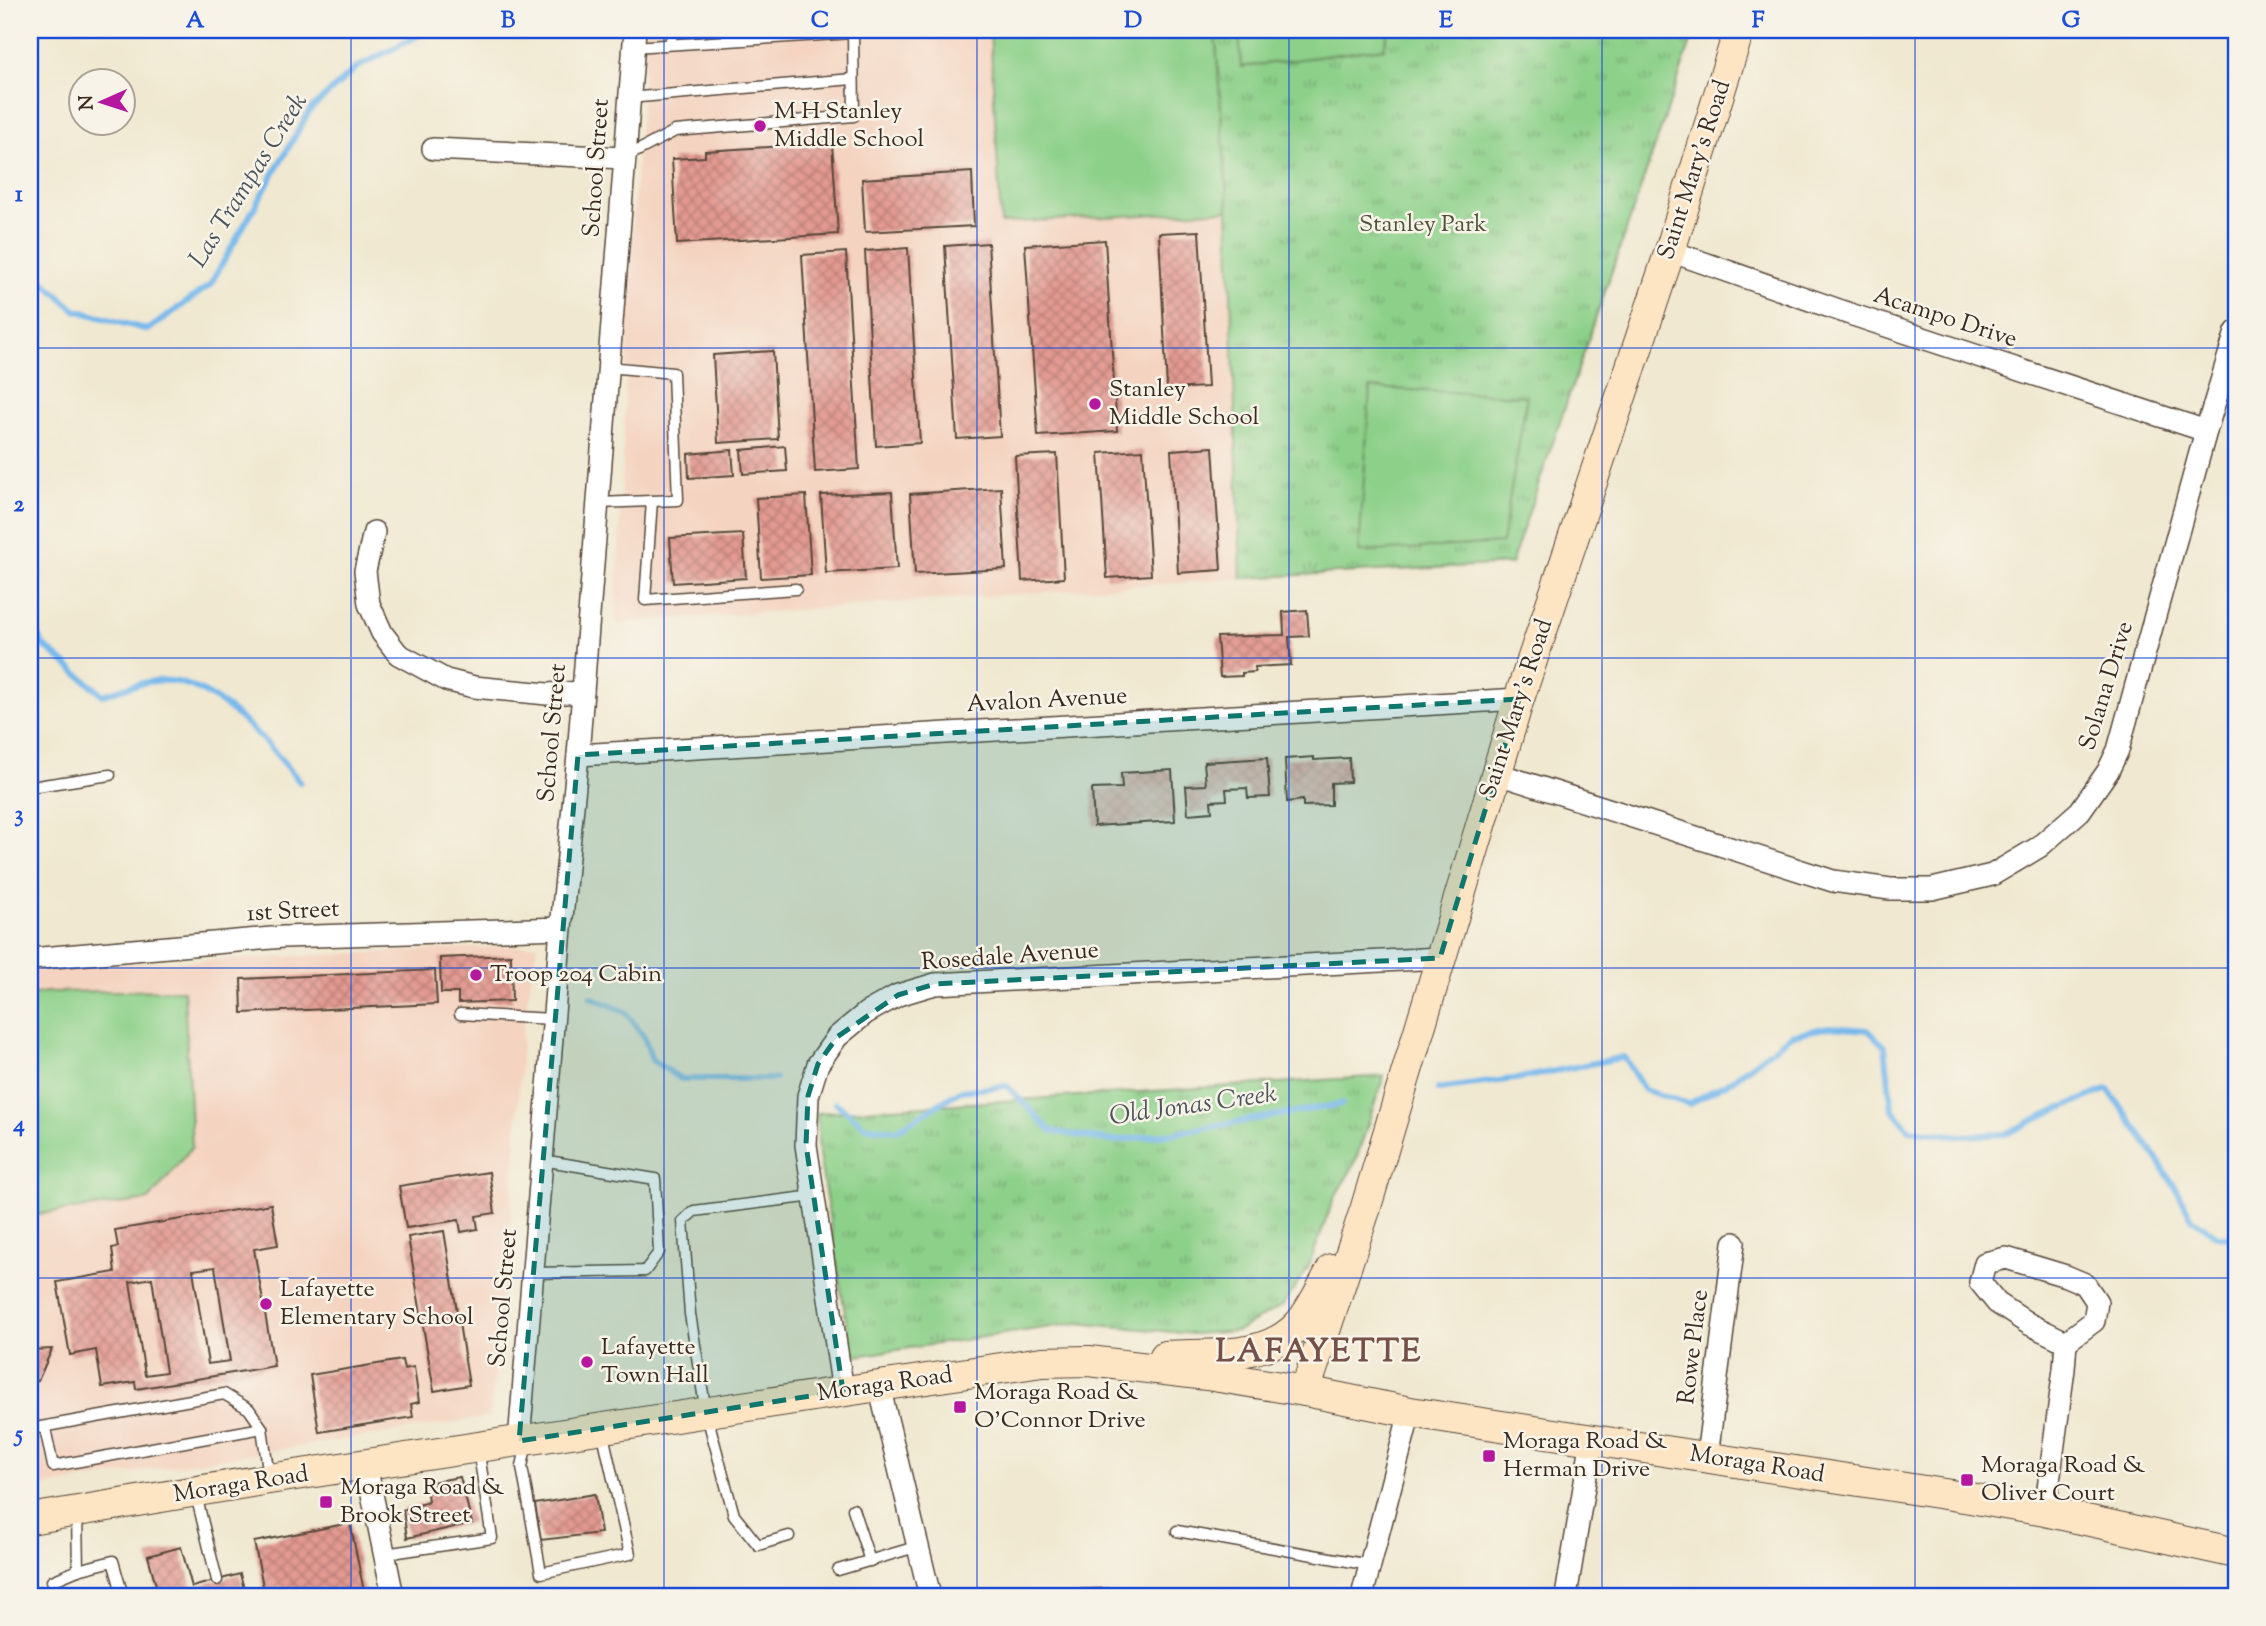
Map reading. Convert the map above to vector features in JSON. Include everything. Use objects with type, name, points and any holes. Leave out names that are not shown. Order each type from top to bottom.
[{"type":"main road","name":"Saint Mary's Road","points":[[1305,1391],[1365,1210],[1519,699],[1670,251],[1739,30]]},
{"type":"main road","points":[[1089,1362],[1226,1353],[1258,1349],[1272,1343],[1298,1325],[1365,1210]]},
{"type":"main road","name":"Moraga Road","points":[[30,1519],[269,1479],[843,1391],[1042,1362],[1089,1362],[1207,1375],[1410,1412],[2045,1511],[2236,1553]]},
{"type":"street","name":"School Street","points":[[523,1440],[532,1273],[578,755],[634,38]]},
{"type":"street","points":[[433,149],[624,158]]},
{"type":"street","name":"Acampo Drive","points":[[1670,251],[1853,315],[2206,431]]},
{"type":"street","name":"Solana Drive","points":[[1496,773],[1833,881],[1890,889],[1932,889],[1992,875],[2039,847],[2080,811],[2108,771],[2118,750],[2236,332]]},
{"type":"street","points":[[374,532],[366,571],[369,604],[382,633],[398,654],[446,680],[474,687],[547,694],[583,692]]},
{"type":"street","name":"Avalon Avenue","points":[[578,755],[1519,699]]},
{"type":"street","name":"1st Street","points":[[30,959],[283,937],[561,928]]},
{"type":"street","name":"Rosedale Avenue","points":[[843,1391],[806,1145],[808,1096],[818,1064],[837,1037],[866,1013],[898,995],[935,984],[1440,958]]},
{"type":"street","name":"Rowe Place","points":[[1707,1457],[1734,1243]]},
{"type":"street","points":[[2045,1511],[2066,1342],[2094,1321],[2097,1302],[2085,1284],[2066,1276],[2006,1258],[1985,1263],[1980,1282],[1997,1303],[2029,1324],[2066,1342]]},
{"type":"street","points":[[880,1386],[930,1596]]},
{"type":"street","points":[[1362,1596],[1410,1412]]},
{"type":"street","points":[[1566,1596],[1592,1439]]},
{"type":"street","points":[[366,1465],[393,1596]]},
{"type":"lane","points":[[670,44],[673,30]]},
{"type":"lane","points":[[624,158],[675,131],[854,116],[853,33],[670,44],[634,38]]},
{"type":"lane","points":[[628,98],[853,79]]},
{"type":"lane","points":[[598,503],[678,500],[673,373],[608,367]]},
{"type":"lane","points":[[652,501],[645,600],[796,589]]},
{"type":"lane","points":[[30,787],[110,775]]},
{"type":"lane","points":[[460,1014],[553,1019]]},
{"type":"lane","points":[[532,1273],[645,1271],[659,1252],[655,1179],[542,1160]]},
{"type":"lane","points":[[789,1536],[758,1545],[734,1516],[706,1412],[690,1314],[683,1221],[694,1211],[814,1196]]},
{"type":"lane","points":[[30,1429],[224,1394],[249,1409],[262,1428],[269,1479]]},
{"type":"lane","points":[[45,1428],[53,1466],[262,1428]]},
{"type":"lane","points":[[523,1440],[522,1467],[541,1573],[630,1554],[602,1428]]},
{"type":"lane","points":[[385,1554],[492,1538],[478,1447]]},
{"type":"lane","points":[[195,1492],[217,1580]]},
{"type":"lane","points":[[853,1508],[870,1561]]},
{"type":"lane","points":[[76,1511],[78,1570]]},
{"type":"lane","points":[[1177,1531],[1370,1564]]},
{"type":"lane","points":[[838,1570],[919,1546]]},
{"type":"lane","points":[[52,1581],[78,1570],[113,1561],[123,1596]]},
{"type":"lane","points":[[1035,1596],[1142,1593],[1142,1596]]},
{"type":"highlighted area","points":[[1519,699],[1440,958],[935,984],[898,995],[837,1037],[818,1064],[808,1096],[806,1145],[843,1391],[519,1441],[578,755]]},
{"type":"shaded area","name":"Stanley Middle School","points":[[647,30],[1695,30],[1511,564],[1241,578],[616,623],[631,245]]},
{"type":"shaded area","name":"Lafayette Elementary School","points":[[537,945],[523,1024],[513,1191],[490,1417],[30,1488],[30,971],[44,968]]},
{"type":"green space","points":[[990,30],[1215,30],[1228,210],[1001,223]]},
{"type":"green space","name":"Stanley Park","points":[[1215,30],[1695,30],[1511,564],[1241,578],[1228,210]]},
{"type":"green space","points":[[1239,30],[1389,30],[1384,48],[1241,67]]},
{"type":"green space","points":[[1370,388],[1527,396],[1502,543],[1359,552]]},
{"type":"green space","points":[[184,990],[192,1147],[149,1200],[30,1215],[30,995],[46,992]]},
{"type":"green space","points":[[1384,1076],[1354,1165],[1334,1198],[1308,1268],[1283,1305],[1237,1331],[1194,1334],[1077,1323],[857,1356],[850,1344],[819,1155],[817,1113]]},
{"type":"building","points":[[832,143],[838,234],[677,244],[672,159],[705,157],[705,151]]},
{"type":"building","points":[[972,172],[974,226],[865,232],[862,179]]},
{"type":"building","points":[[1199,231],[1208,387],[1167,389],[1159,233]]},
{"type":"building","points":[[1105,240],[1117,431],[1038,436],[1025,245]]},
{"type":"building","points":[[988,243],[1000,436],[957,439],[945,246]]},
{"type":"building","points":[[908,248],[920,443],[876,446],[865,251]]},
{"type":"building","points":[[846,252],[859,469],[815,472],[802,255]]},
{"type":"building","points":[[773,351],[778,439],[718,443],[713,355]]},
{"type":"building","points":[[785,446],[787,471],[743,474],[741,450]]},
{"type":"building","points":[[1213,447],[1221,570],[1178,573],[1171,450]]},
{"type":"building","points":[[732,450],[734,475],[689,478],[688,454]]},
{"type":"building","points":[[1143,450],[1151,575],[1107,578],[1099,453]]},
{"type":"building","points":[[1057,454],[1064,578],[1022,581],[1015,456]]},
{"type":"building","points":[[1001,488],[1006,569],[915,574],[910,494]]},
{"type":"building","points":[[892,492],[897,569],[826,573],[821,495]]},
{"type":"building","points":[[806,495],[811,575],[761,578],[756,498]]},
{"type":"building","points":[[743,534],[746,578],[673,583],[670,538]]},
{"type":"building","points":[[1307,610],[1309,636],[1289,637],[1291,665],[1255,667],[1255,672],[1242,673],[1242,676],[1220,677],[1217,637],[1284,635],[1283,612]]},
{"type":"building","points":[[1314,757],[1314,760],[1349,758],[1350,782],[1331,783],[1331,805],[1303,806],[1303,800],[1287,802],[1285,759]]},
{"type":"building","points":[[1267,758],[1270,797],[1248,798],[1247,788],[1226,789],[1227,800],[1211,801],[1212,812],[1188,814],[1186,786],[1206,785],[1204,762]]},
{"type":"building","points":[[1172,770],[1175,821],[1094,826],[1092,789],[1122,788],[1121,773]]},
{"type":"building","name":"Troop 204 Cabin","points":[[511,955],[512,1001],[458,1003],[458,993],[441,993],[440,958]]},
{"type":"building","points":[[435,970],[437,1004],[242,1013],[241,979]]},
{"type":"building","points":[[489,1172],[495,1213],[476,1216],[478,1229],[461,1232],[459,1220],[406,1228],[399,1186]]},
{"type":"building","points":[[271,1204],[278,1245],[254,1249],[274,1366],[136,1389],[135,1382],[102,1387],[96,1350],[70,1355],[57,1282],[115,1272],[112,1248],[118,1247],[115,1230]],"holes":[[[215,1267],[230,1361],[208,1364],[193,1270]],[[152,1278],[166,1372],[145,1375],[130,1282]]]},
{"type":"building","points":[[444,1231],[469,1385],[434,1391],[408,1237]]},
{"type":"building","points":[[52,1349],[38,1381],[30,1382],[30,1350]]},
{"type":"building","points":[[402,1360],[404,1369],[414,1367],[419,1402],[411,1404],[413,1417],[319,1432],[310,1375]]},
{"type":"building","points":[[460,1477],[472,1523],[407,1538],[403,1510],[428,1502],[426,1483]]},
{"type":"building","points":[[595,1494],[601,1533],[541,1540],[535,1504]]},
{"type":"building","points":[[350,1523],[365,1596],[265,1596],[254,1542]]},
{"type":"building","points":[[181,1547],[192,1587],[240,1574],[246,1596],[159,1596],[148,1556]]},
{"type":"waterway","name":"Las Trampas Creek","points":[[30,270],[75,310],[148,330],[210,285],[310,110],[356,68],[429,30]]},
{"type":"waterway","name":"Old Jonas Creek","points":[[30,622],[43,645],[103,695],[163,680],[189,685],[207,694],[259,736],[300,782]]},
{"type":"waterway","name":"Old Jonas Creek","points":[[591,997],[626,1012],[645,1039],[652,1060],[681,1079],[775,1079]]},
{"type":"waterway","name":"Old Jonas Creek","points":[[1438,1089],[1521,1078],[1624,1057],[1644,1090],[1689,1104],[1731,1081],[1791,1035],[1829,1027],[1868,1030],[1885,1047],[1892,1108],[1909,1130],[1962,1136],[2006,1134],[2108,1089],[2177,1190],[2192,1219],[2218,1236],[2236,1239]]},
{"type":"waterway","name":"Old Jonas Creek","points":[[836,1103],[866,1127],[897,1130],[960,1091],[1007,1086],[1051,1131],[1112,1141],[1175,1133],[1342,1104]]},
{"type":"place","name":"M H Stanley Middle School","points":[[760,126]]},
{"type":"place","name":"Stanley Middle School","points":[[1095,404]]},
{"type":"place","name":"Troop 204 Cabin","points":[[476,975]]},
{"type":"place","name":"Lafayette Elementary School","points":[[266,1304]]},
{"type":"place","name":"Lafayette Town Hall","points":[[587,1362]]},
{"type":"place","name":"Moraga Road & O'Connor Drive","points":[[960,1407]]},
{"type":"place","name":"Moraga Road & Herman Drive","points":[[1489,1456]]},
{"type":"place","name":"Moraga Road & Oliver Court","points":[[1967,1480]]},
{"type":"place","name":"Moraga Road & Brook Street","points":[[326,1502]]},
{"type":"district","name":"LAFAYETTE","points":[[1319,1353]]}]
